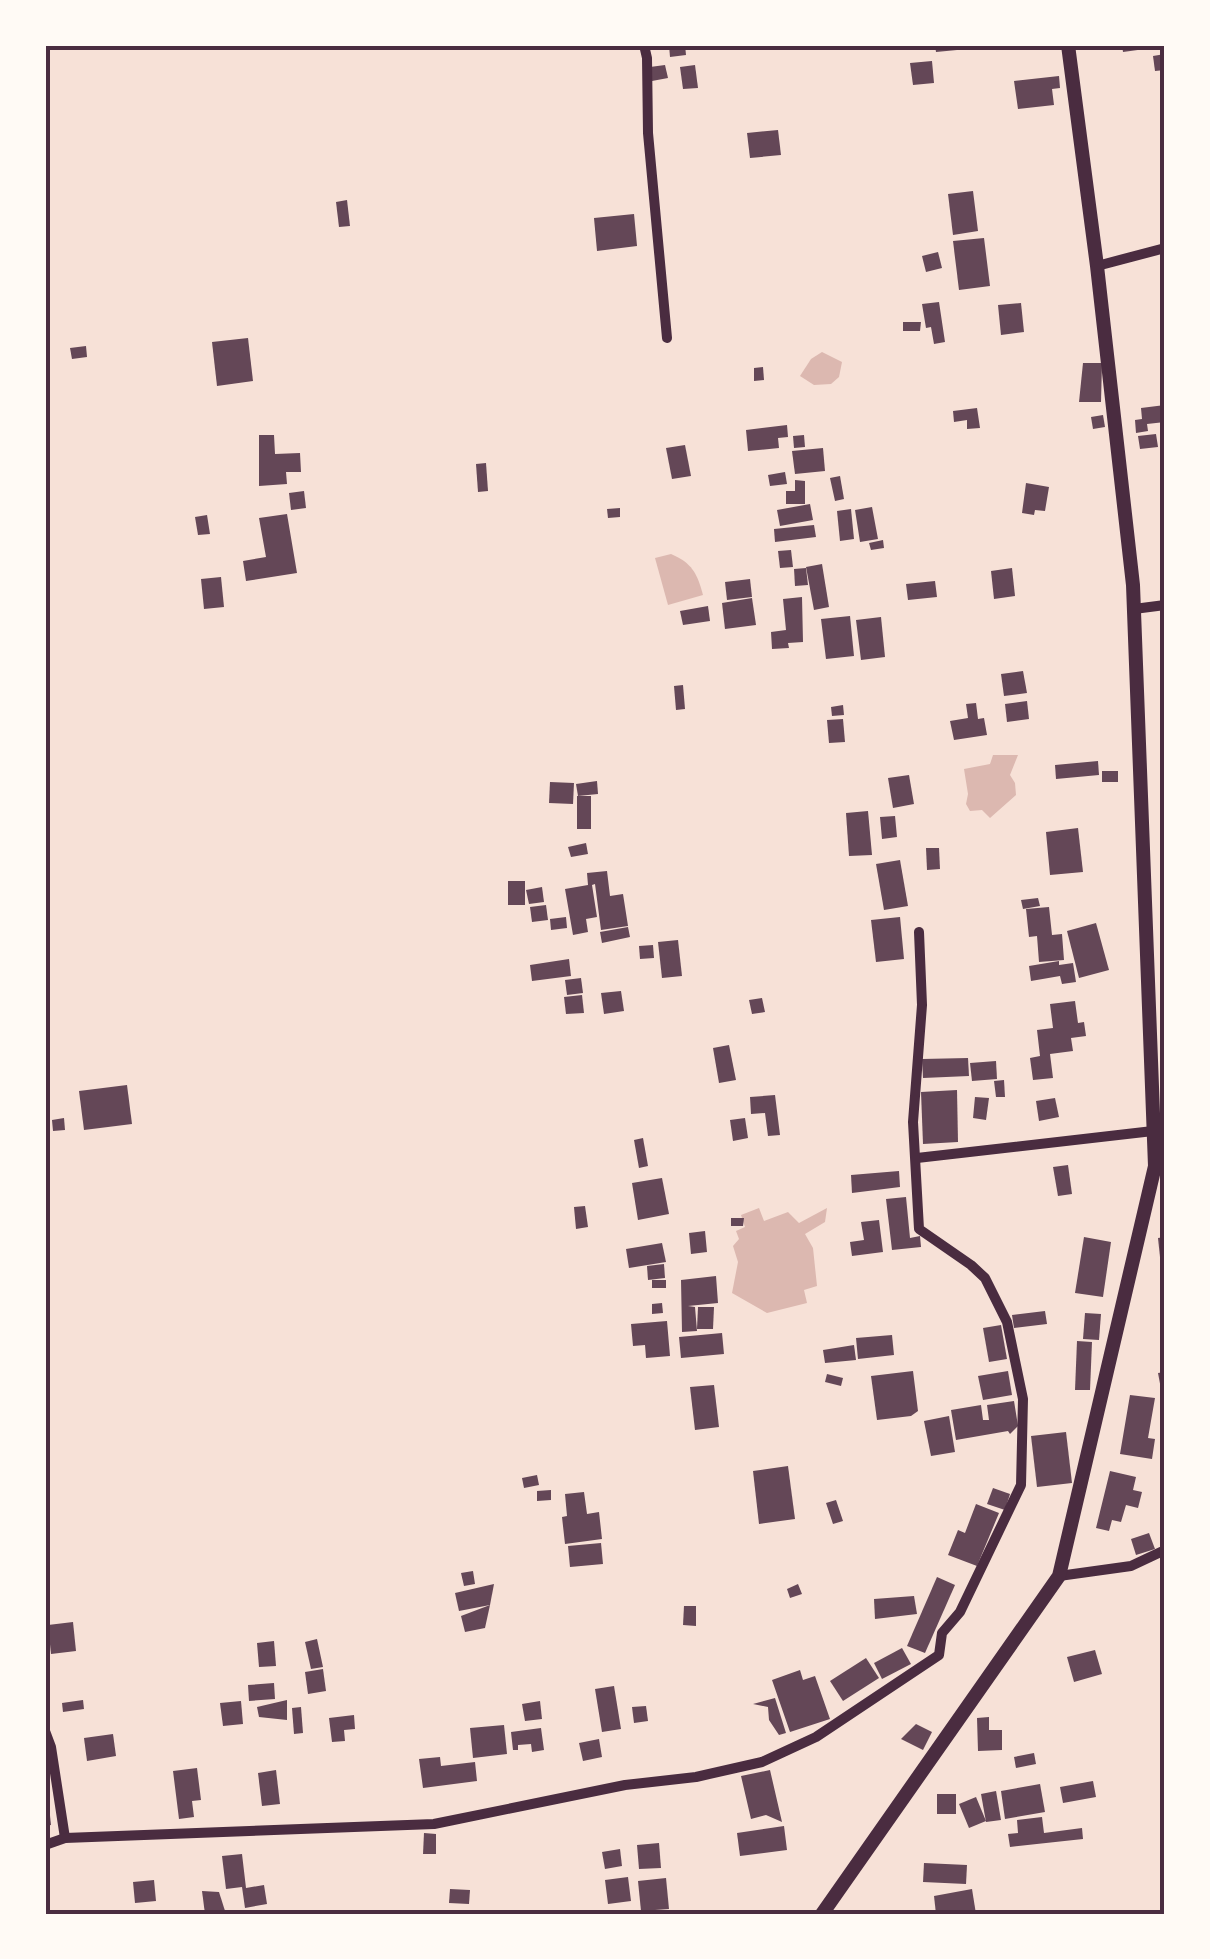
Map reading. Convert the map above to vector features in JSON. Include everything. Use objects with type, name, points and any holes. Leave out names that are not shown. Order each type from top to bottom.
[{"type":"main road","points":[[822,1914],[1059,1576],[1154,1166],[1134,610],[1098,266],[1068,45]]},
{"type":"street","points":[[644,45],[648,58],[648,133],[668,338]]},
{"type":"street","points":[[1098,266],[1165,248]]},
{"type":"street","points":[[1134,610],[1165,605]]},
{"type":"street","points":[[45,1845],[65,1838],[434,1824],[625,1786],[696,1777],[762,1762],[816,1737],[938,1655],[942,1634],[960,1612],[1020,1485],[1022,1399],[1007,1322],[985,1278],[919,1229],[913,1122],[922,1006],[919,932]]},
{"type":"street","points":[[917,1158],[1153,1132]]},
{"type":"street","points":[[1059,1576],[1131,1566],[1165,1550]]},
{"type":"street","points":[[45,1731],[65,1838]]},
{"type":"shaded area","points":[[822,352],[842,362],[839,377],[831,384],[814,385],[800,376],[811,359]]},
{"type":"shaded area","points":[[671,554],[693,570],[703,595],[668,605],[655,558]]},
{"type":"shaded area","points":[[993,755],[1018,755],[1010,775],[1016,795],[990,818],[982,810],[970,811],[966,804],[964,769],[990,764]]},
{"type":"shaded area","points":[[759,1208],[764,1221],[788,1212],[799,1223],[827,1208],[825,1222],[805,1234],[813,1248],[817,1286],[804,1290],[807,1303],[767,1313],[732,1293],[738,1262],[733,1246],[739,1239],[736,1231],[745,1227],[741,1215]]},
{"type":"building","points":[[669,45],[685,45],[686,55],[670,57]]},
{"type":"building","points":[[935,45],[978,45],[978,48],[936,52]]},
{"type":"building","points":[[1122,45],[1144,45],[1145,49],[1123,52]]},
{"type":"building","points":[[1165,54],[1165,70],[1155,71],[1153,56]]},
{"type":"building","points":[[932,61],[934,83],[913,85],[910,63]]},
{"type":"building","points":[[665,65],[668,78],[652,81],[650,67]]},
{"type":"building","points":[[695,65],[698,88],[683,89],[680,67]]},
{"type":"building","points":[[1059,76],[1060,88],[1052,89],[1054,105],[1018,109],[1014,81]]},
{"type":"building","points":[[778,130],[781,155],[750,158],[747,133]]},
{"type":"building","points":[[973,191],[978,231],[953,235],[948,194]]},
{"type":"building","points":[[347,200],[350,226],[339,227],[336,202]]},
{"type":"building","points":[[634,214],[637,246],[597,251],[594,218]]},
{"type":"building","points":[[984,238],[990,286],[959,290],[953,241]]},
{"type":"building","points":[[938,252],[942,268],[926,272],[922,256]]},
{"type":"building","points":[[939,302],[945,342],[934,344],[931,327],[926,328],[922,304]]},
{"type":"building","points":[[1021,303],[1024,332],[1001,335],[998,305]]},
{"type":"building","points":[[903,322],[921,322],[920,331],[903,331]]},
{"type":"building","points":[[248,338],[253,381],[217,386],[212,342]]},
{"type":"building","points":[[86,346],[87,357],[72,359],[70,348]]},
{"type":"building","points":[[1083,363],[1102,363],[1101,402],[1079,402]]},
{"type":"building","points":[[763,367],[764,380],[754,381],[754,368]]},
{"type":"building","points":[[1165,405],[1165,422],[1147,424],[1148,431],[1136,433],[1135,420],[1142,419],[1141,408]]},
{"type":"building","points":[[977,408],[980,428],[967,429],[967,420],[954,422],[953,411]]},
{"type":"building","points":[[1103,415],[1105,427],[1093,429],[1091,417]]},
{"type":"building","points":[[787,425],[788,437],[778,438],[779,448],[748,451],[746,430]]},
{"type":"building","points":[[1156,434],[1158,447],[1140,449],[1138,436]]},
{"type":"building","points":[[259,435],[274,435],[275,454],[300,453],[301,472],[286,472],[287,484],[259,486]]},
{"type":"building","points":[[804,435],[805,447],[794,448],[793,436]]},
{"type":"building","points":[[685,445],[691,476],[672,479],[666,448]]},
{"type":"building","points":[[823,448],[825,471],[795,474],[792,451]]},
{"type":"building","points":[[486,463],[488,491],[478,492],[476,464]]},
{"type":"building","points":[[785,472],[787,484],[770,486],[768,475]]},
{"type":"building","points":[[840,476],[844,499],[835,501],[830,478]]},
{"type":"building","points":[[795,480],[805,481],[805,504],[786,504],[786,491],[795,491]]},
{"type":"building","points":[[1026,483],[1049,487],[1045,511],[1035,510],[1034,515],[1022,513]]},
{"type":"building","points":[[304,491],[306,508],[291,510],[289,493]]},
{"type":"building","points":[[810,504],[813,520],[780,526],[777,510]]},
{"type":"building","points":[[872,507],[878,539],[860,542],[855,510]]},
{"type":"building","points":[[620,508],[620,517],[608,518],[607,509]]},
{"type":"building","points":[[851,509],[854,539],[840,541],[837,511]]},
{"type":"building","points":[[287,514],[297,573],[246,581],[243,561],[266,557],[259,518]]},
{"type":"building","points":[[207,515],[210,534],[198,535],[195,517]]},
{"type":"building","points":[[814,525],[816,537],[775,542],[774,529]]},
{"type":"building","points":[[883,540],[884,548],[871,550],[869,543]]},
{"type":"building","points":[[791,550],[793,567],[780,568],[778,551]]},
{"type":"building","points":[[822,564],[829,607],[814,610],[806,567]]},
{"type":"building","points":[[806,568],[808,585],[795,586],[794,569]]},
{"type":"building","points":[[1012,568],[1015,596],[994,599],[991,571]]},
{"type":"building","points":[[221,577],[224,607],[204,609],[201,579]]},
{"type":"building","points":[[750,579],[752,597],[727,600],[725,582]]},
{"type":"building","points":[[935,581],[937,597],[908,600],[906,584]]},
{"type":"building","points":[[802,597],[803,642],[772,649],[771,632],[786,630],[783,599]]},
{"type":"building","points":[[752,598],[756,625],[725,629],[722,603]]},
{"type":"building","points":[[708,606],[710,621],[683,625],[680,611]]},
{"type":"building","points":[[850,616],[854,656],[826,659],[821,619]]},
{"type":"building","points":[[881,617],[885,657],[861,660],[856,620]]},
{"type":"building","points":[[1023,671],[1027,693],[1004,696],[1001,674]]},
{"type":"building","points":[[683,685],[685,709],[676,710],[674,686]]},
{"type":"building","points":[[1027,701],[1029,719],[1007,722],[1005,704]]},
{"type":"building","points":[[976,703],[978,719],[984,718],[987,735],[954,740],[950,721],[968,718],[966,704]]},
{"type":"building","points":[[843,705],[844,715],[832,716],[831,707]]},
{"type":"building","points":[[843,719],[845,742],[829,743],[827,720]]},
{"type":"building","points":[[1098,761],[1099,775],[1056,779],[1055,765]]},
{"type":"building","points":[[1102,771],[1118,771],[1118,782],[1102,782]]},
{"type":"building","points":[[909,775],[914,804],[893,808],[888,778]]},
{"type":"building","points":[[597,781],[598,794],[578,796],[576,784]]},
{"type":"building","points":[[550,782],[574,783],[573,804],[549,803]]},
{"type":"building","points":[[577,796],[591,796],[591,829],[577,829]]},
{"type":"building","points":[[868,811],[872,855],[849,856],[846,813]]},
{"type":"building","points":[[895,816],[897,837],[882,839],[880,817]]},
{"type":"building","points":[[1078,828],[1083,872],[1050,875],[1046,832]]},
{"type":"building","points":[[586,843],[588,854],[571,857],[568,847]]},
{"type":"building","points":[[926,848],[939,848],[940,869],[927,870]]},
{"type":"building","points":[[900,860],[908,906],[884,910],[876,864]]},
{"type":"building","points":[[607,871],[610,896],[623,894],[628,926],[601,930],[595,884],[592,885],[597,917],[586,919],[588,932],[573,935],[565,889],[588,885],[587,873]]},
{"type":"building","points":[[508,881],[525,881],[525,905],[508,905]]},
{"type":"building","points":[[542,887],[544,902],[529,904],[526,890]]},
{"type":"building","points":[[1038,898],[1040,906],[1023,909],[1021,900]]},
{"type":"building","points":[[546,905],[548,920],[532,922],[530,907]]},
{"type":"building","points":[[1049,907],[1052,935],[1062,934],[1064,960],[1039,962],[1037,936],[1029,937],[1026,909]]},
{"type":"building","points":[[566,917],[567,928],[551,930],[550,919]]},
{"type":"building","points":[[900,917],[904,959],[876,962],[871,920]]},
{"type":"building","points":[[1096,923],[1109,970],[1079,978],[1067,931]]},
{"type":"building","points":[[628,927],[630,937],[602,943],[600,932]]},
{"type":"building","points":[[678,940],[682,976],[662,978],[658,942]]},
{"type":"building","points":[[653,945],[654,958],[640,959],[639,946]]},
{"type":"building","points":[[569,959],[571,976],[532,981],[530,965]]},
{"type":"building","points":[[1059,961],[1059,965],[1073,963],[1076,982],[1062,984],[1060,976],[1031,981],[1029,966]]},
{"type":"building","points":[[581,978],[583,993],[567,995],[565,980]]},
{"type":"building","points":[[621,991],[624,1011],[604,1014],[601,993]]},
{"type":"building","points":[[582,995],[584,1013],[566,1014],[564,997]]},
{"type":"building","points":[[762,998],[765,1012],[752,1014],[749,1000]]},
{"type":"building","points":[[1075,1001],[1078,1023],[1084,1022],[1086,1036],[1071,1038],[1073,1051],[1050,1054],[1053,1078],[1033,1080],[1030,1058],[1040,1056],[1037,1030],[1053,1028],[1050,1004]]},
{"type":"building","points":[[729,1045],[736,1080],[719,1083],[713,1048]]},
{"type":"building","points":[[968,1058],[969,1076],[923,1078],[922,1059]]},
{"type":"building","points":[[996,1061],[997,1079],[972,1081],[970,1063]]},
{"type":"building","points":[[1004,1080],[1005,1097],[996,1097],[994,1081]]},
{"type":"building","points":[[127,1085],[132,1124],[84,1130],[79,1091]]},
{"type":"building","points":[[957,1090],[958,1142],[923,1144],[921,1092]]},
{"type":"building","points":[[775,1095],[780,1135],[768,1136],[765,1113],[751,1114],[750,1097]]},
{"type":"building","points":[[975,1097],[989,1098],[986,1120],[973,1118]]},
{"type":"building","points":[[1055,1098],[1059,1117],[1039,1121],[1036,1101]]},
{"type":"building","points":[[64,1118],[65,1130],[53,1131],[52,1120]]},
{"type":"building","points":[[745,1118],[748,1138],[733,1141],[730,1120]]},
{"type":"building","points":[[643,1138],[648,1166],[639,1168],[634,1140]]},
{"type":"building","points":[[1068,1165],[1072,1194],[1058,1196],[1053,1167]]},
{"type":"building","points":[[899,1171],[900,1187],[852,1193],[851,1175]]},
{"type":"building","points":[[662,1178],[669,1214],[638,1220],[632,1183]]},
{"type":"building","points":[[906,1197],[910,1238],[920,1236],[921,1247],[892,1250],[886,1199]]},
{"type":"building","points":[[585,1206],[588,1227],[576,1229],[574,1207]]},
{"type":"building","points":[[731,1218],[744,1218],[743,1226],[731,1226]]},
{"type":"building","points":[[879,1220],[883,1252],[852,1256],[850,1242],[864,1240],[861,1222]]},
{"type":"building","points":[[705,1231],[707,1252],[691,1254],[689,1233]]},
{"type":"building","points":[[1084,1237],[1111,1242],[1103,1297],[1075,1293]]},
{"type":"building","points":[[1165,1237],[1165,1256],[1160,1257],[1158,1238]]},
{"type":"building","points":[[662,1243],[666,1262],[629,1268],[626,1249]]},
{"type":"building","points":[[664,1264],[665,1278],[648,1280],[647,1266]]},
{"type":"building","points":[[716,1276],[718,1303],[688,1306],[695,1307],[697,1331],[682,1332],[681,1280]]},
{"type":"building","points":[[652,1280],[666,1280],[666,1288],[652,1288]]},
{"type":"building","points":[[662,1303],[663,1313],[652,1314],[652,1304]]},
{"type":"building","points":[[698,1307],[714,1307],[713,1329],[697,1329]]},
{"type":"building","points":[[1045,1311],[1047,1324],[1014,1328],[1012,1315]]},
{"type":"building","points":[[1085,1313],[1101,1314],[1099,1340],[1083,1339]]},
{"type":"building","points":[[667,1321],[670,1356],[646,1358],[645,1345],[633,1346],[631,1324]]},
{"type":"building","points":[[1001,1325],[1007,1359],[989,1362],[983,1328]]},
{"type":"building","points":[[722,1333],[724,1354],[681,1358],[679,1337]]},
{"type":"building","points":[[892,1335],[894,1355],[858,1359],[856,1338]]},
{"type":"building","points":[[1077,1341],[1092,1342],[1090,1390],[1075,1390]]},
{"type":"building","points":[[854,1345],[856,1360],[825,1363],[823,1350]]},
{"type":"building","points":[[913,1371],[918,1411],[911,1416],[877,1420],[871,1376]]},
{"type":"building","points":[[1008,1371],[1012,1395],[983,1400],[978,1376]]},
{"type":"building","points":[[1165,1372],[1165,1399],[1163,1400],[1158,1373]]},
{"type":"building","points":[[827,1374],[843,1378],[841,1386],[825,1382]]},
{"type":"building","points":[[714,1385],[719,1427],[695,1430],[690,1387]]},
{"type":"building","points":[[1130,1395],[1155,1398],[1148,1438],[1155,1439],[1152,1459],[1120,1454]]},
{"type":"building","points":[[1014,1401],[1018,1426],[1010,1434],[1008,1431],[956,1440],[951,1410],[981,1405],[983,1420],[989,1420],[987,1405]]},
{"type":"building","points":[[949,1416],[955,1452],[931,1456],[924,1421]]},
{"type":"building","points":[[1066,1432],[1072,1483],[1037,1487],[1031,1436]]},
{"type":"building","points":[[788,1466],[795,1519],[759,1524],[753,1471]]},
{"type":"building","points":[[1110,1471],[1136,1477],[1133,1490],[1142,1492],[1138,1508],[1126,1505],[1121,1522],[1112,1520],[1109,1531],[1096,1528]]},
{"type":"building","points":[[537,1475],[539,1485],[524,1488],[522,1478]]},
{"type":"building","points":[[993,1488],[1010,1494],[1005,1510],[987,1504]]},
{"type":"building","points":[[551,1490],[551,1500],[537,1501],[537,1491]]},
{"type":"building","points":[[584,1492],[587,1514],[599,1512],[602,1539],[565,1544],[565,1494]]},
{"type":"building","points":[[836,1500],[843,1521],[833,1524],[826,1503]]},
{"type":"building","points":[[976,1504],[999,1513],[977,1566],[948,1555],[958,1530],[965,1533]]},
{"type":"building","points":[[1149,1533],[1155,1549],[1136,1555],[1131,1539]]},
{"type":"building","points":[[601,1543],[603,1564],[570,1567],[568,1546]]},
{"type":"building","points":[[473,1571],[475,1584],[464,1586],[461,1573]]},
{"type":"building","points":[[937,1577],[955,1585],[925,1653],[907,1646]]},
{"type":"building","points":[[494,1584],[490,1605],[459,1611],[455,1593]]},
{"type":"building","points":[[798,1584],[802,1594],[790,1598],[787,1589]]},
{"type":"building","points":[[914,1596],[917,1614],[875,1619],[874,1599]]},
{"type":"building","points":[[490,1605],[485,1628],[465,1632],[461,1616]]},
{"type":"building","points":[[684,1606],[696,1606],[696,1626],[683,1625]]},
{"type":"building","points":[[73,1622],[76,1651],[51,1654],[48,1625]]},
{"type":"building","points":[[317,1639],[323,1667],[311,1669],[305,1642]]},
{"type":"building","points":[[274,1641],[276,1666],[259,1667],[257,1643]]},
{"type":"building","points":[[902,1648],[911,1664],[882,1679],[874,1663]]},
{"type":"building","points":[[1095,1650],[1102,1674],[1074,1682],[1067,1657]]},
{"type":"building","points":[[866,1658],[879,1678],[843,1701],[830,1681]]},
{"type":"building","points":[[323,1669],[326,1691],[308,1694],[305,1672]]},
{"type":"building","points":[[800,1670],[803,1680],[815,1676],[830,1719],[790,1732],[772,1680]]},
{"type":"building","points":[[274,1683],[275,1699],[249,1701],[248,1685]]},
{"type":"building","points":[[614,1686],[621,1729],[602,1732],[595,1689]]},
{"type":"building","points":[[775,1698],[786,1733],[779,1735],[769,1720],[768,1707],[753,1704]]},
{"type":"building","points":[[83,1700],[84,1709],[63,1712],[62,1703]]},
{"type":"building","points":[[287,1700],[287,1720],[259,1717],[257,1707]]},
{"type":"building","points":[[241,1701],[243,1724],[223,1726],[220,1703]]},
{"type":"building","points":[[540,1701],[542,1719],[525,1721],[522,1704]]},
{"type":"building","points":[[646,1706],[648,1721],[634,1723],[632,1707]]},
{"type":"building","points":[[301,1707],[303,1733],[294,1734],[292,1708]]},
{"type":"building","points":[[354,1715],[355,1729],[344,1730],[345,1741],[332,1742],[329,1718]]},
{"type":"building","points":[[989,1717],[989,1730],[1002,1730],[1002,1750],[978,1751],[977,1718]]},
{"type":"building","points":[[916,1724],[932,1732],[923,1750],[901,1739]]},
{"type":"building","points":[[504,1725],[507,1754],[473,1758],[470,1728]]},
{"type":"building","points":[[541,1728],[544,1750],[532,1752],[531,1744],[518,1745],[518,1750],[513,1750],[511,1732]]},
{"type":"building","points":[[113,1734],[116,1756],[87,1761],[84,1738]]},
{"type":"building","points":[[599,1739],[602,1757],[583,1761],[579,1743]]},
{"type":"building","points":[[1034,1753],[1036,1764],[1016,1768],[1014,1757]]},
{"type":"building","points":[[440,1757],[441,1766],[475,1762],[477,1781],[423,1788],[419,1759]]},
{"type":"building","points":[[197,1768],[201,1800],[192,1801],[194,1817],[179,1819],[173,1771]]},
{"type":"building","points":[[276,1770],[280,1804],[262,1806],[258,1773]]},
{"type":"building","points":[[770,1770],[782,1822],[766,1815],[751,1819],[741,1776]]},
{"type":"building","points":[[1093,1781],[1096,1797],[1063,1803],[1060,1787]]},
{"type":"building","points":[[1040,1784],[1045,1812],[1005,1819],[1001,1791]]},
{"type":"building","points":[[996,1791],[1001,1820],[986,1822],[981,1794]]},
{"type":"building","points":[[937,1794],[956,1794],[956,1814],[937,1814]]},
{"type":"building","points":[[45,1797],[51,1825],[45,1826]]},
{"type":"building","points":[[976,1797],[986,1821],[969,1828],[959,1804]]},
{"type":"building","points":[[1042,1817],[1044,1833],[1082,1828],[1083,1839],[1010,1847],[1008,1834],[1018,1833],[1017,1820]]},
{"type":"building","points":[[784,1826],[787,1850],[740,1856],[737,1833]]},
{"type":"building","points":[[424,1833],[436,1834],[436,1854],[423,1854]]},
{"type":"building","points":[[659,1843],[661,1868],[639,1869],[637,1845]]},
{"type":"building","points":[[620,1849],[622,1866],[605,1869],[602,1852]]},
{"type":"building","points":[[242,1854],[246,1888],[264,1885],[267,1904],[245,1908],[242,1887],[226,1889],[222,1856]]},
{"type":"building","points":[[924,1863],[967,1865],[966,1884],[923,1882]]},
{"type":"building","points":[[628,1877],[631,1901],[608,1904],[605,1880]]},
{"type":"building","points":[[666,1878],[669,1909],[641,1911],[638,1881]]},
{"type":"building","points":[[154,1880],[156,1901],[135,1903],[133,1882]]},
{"type":"building","points":[[450,1889],[470,1890],[469,1904],[449,1903]]},
{"type":"building","points":[[972,1889],[976,1914],[936,1914],[934,1896]]},
{"type":"building","points":[[202,1891],[219,1892],[226,1914],[205,1914]]}]
